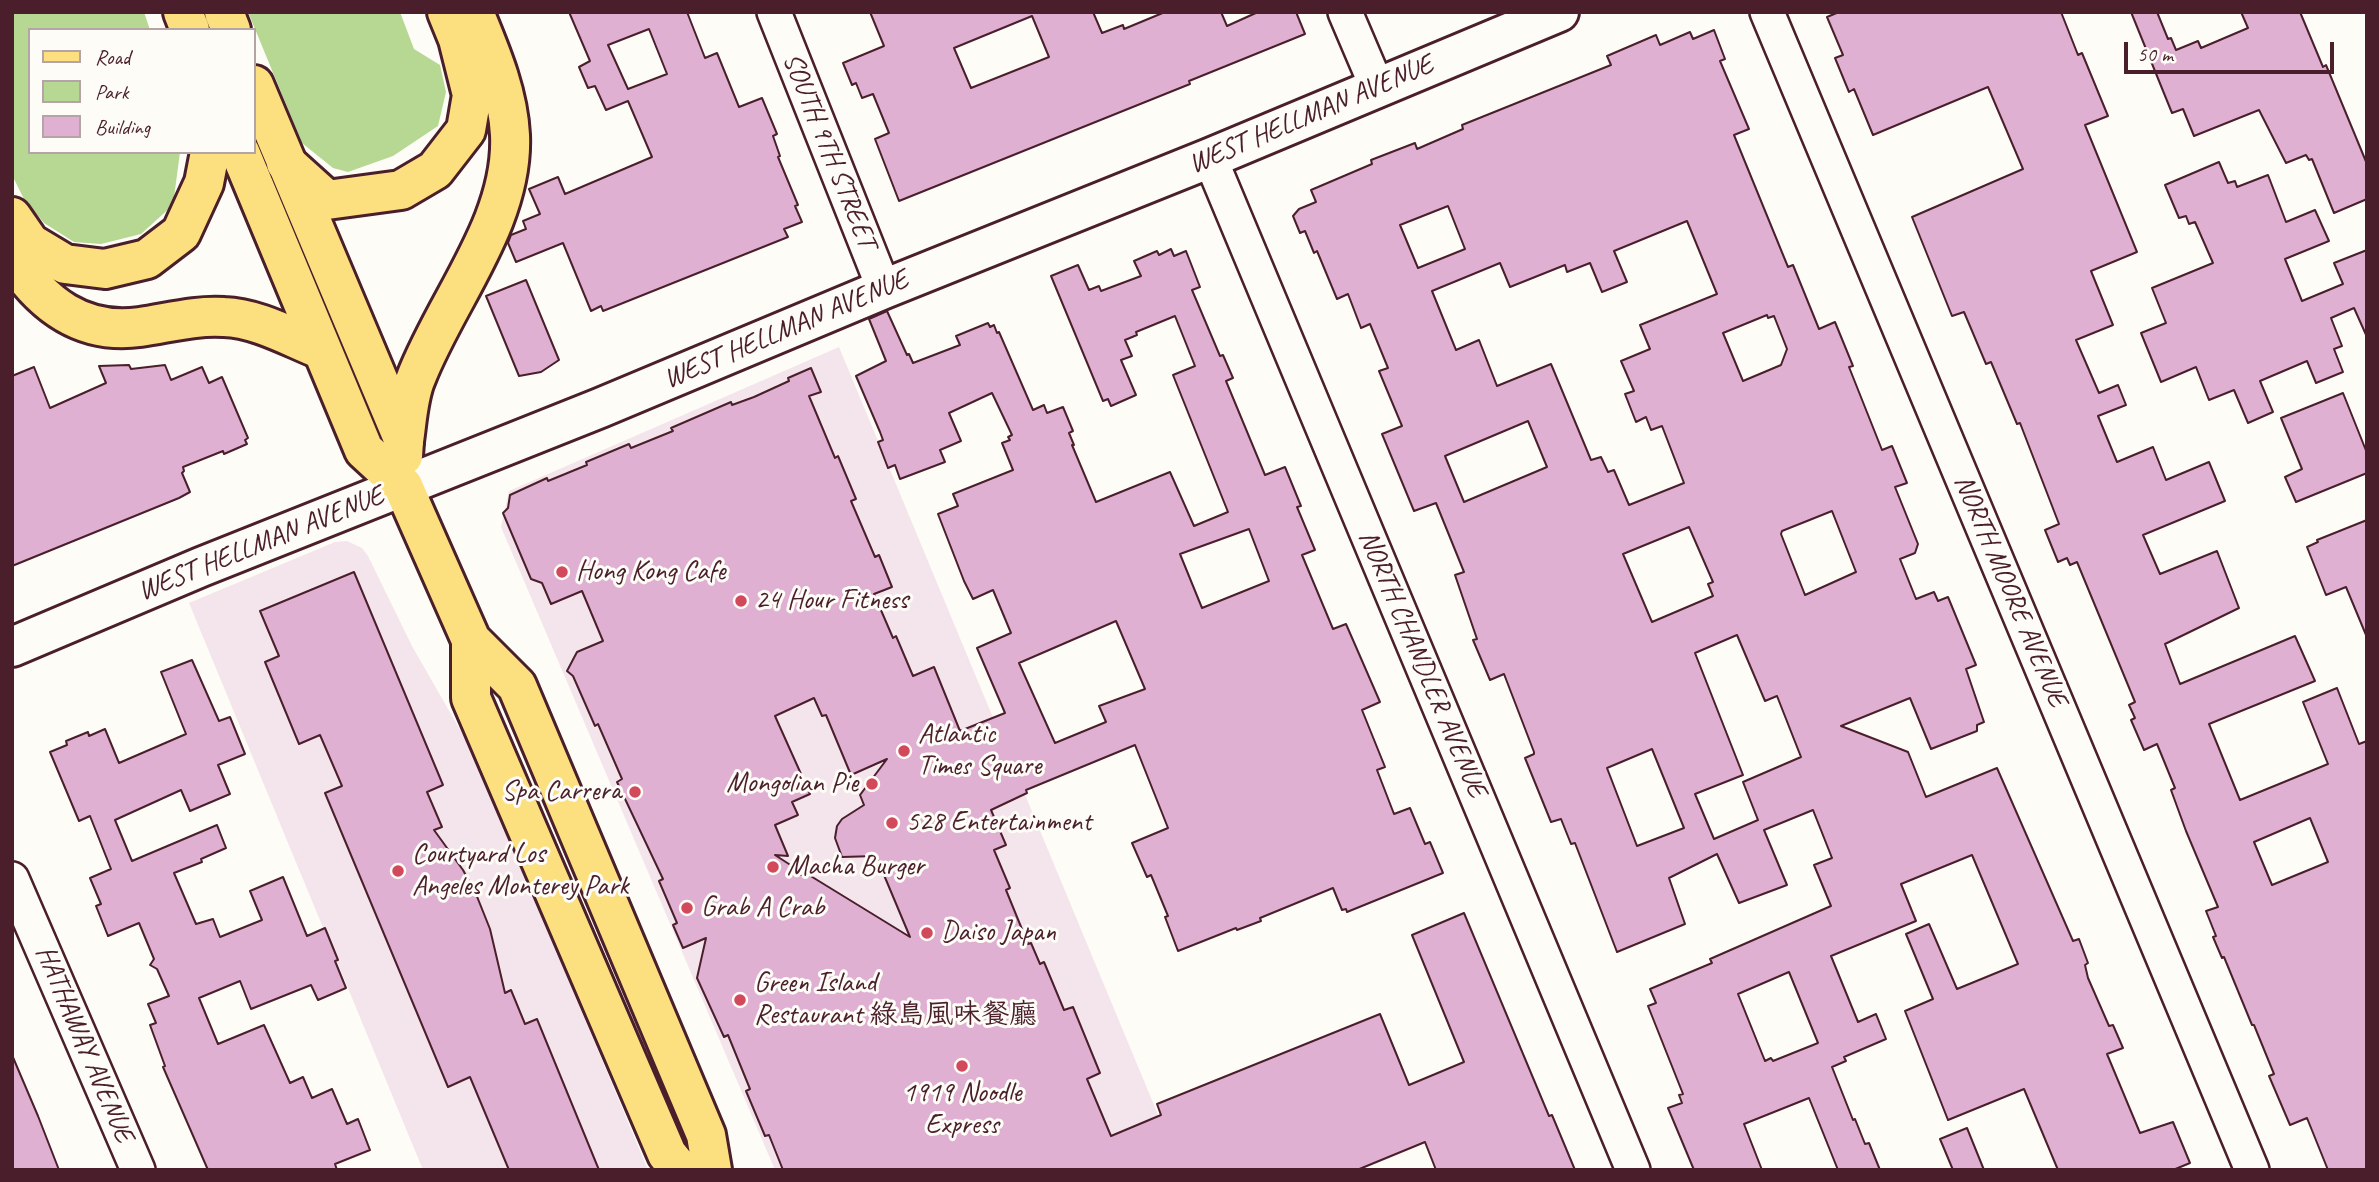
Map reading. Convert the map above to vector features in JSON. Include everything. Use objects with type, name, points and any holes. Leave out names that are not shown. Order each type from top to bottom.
[{"type":"main road","points":[[286,163],[327,200],[401,190],[435,170],[466,130],[472,94],[458,39],[447,12]]},
{"type":"main road","points":[[402,486],[404,441],[415,381],[500,208],[507,173],[510,136],[503,93],[492,54],[474,12]]},
{"type":"main road","points":[[256,90],[404,441]]},
{"type":"main road","points":[[12,217],[30,243],[65,264],[105,269],[147,259],[181,233],[204,183],[210,154]]},
{"type":"main road","points":[[241,154],[364,450],[402,486],[471,640],[517,687],[706,1135],[712,1170]]},
{"type":"main road","points":[[12,258],[29,283],[65,315],[100,327],[136,328],[194,318],[226,316],[252,321],[320,349]]},
{"type":"main road","points":[[471,640],[471,698],[667,1154],[680,1170]]},
{"type":"street","name":"SOUTH 9TH STREET","points":[[774,12],[884,289]]},
{"type":"street","points":[[1345,12],[1377,87]]},
{"type":"street","name":"WEST HELLMAN AVENUE","points":[[12,647],[201,567],[600,408],[884,289],[1210,158],[1559,12]]},
{"type":"street","name":"NORTH MOORE AVENUE","points":[[1767,12],[2252,1170]]},
{"type":"street","name":"NORTH CHANDLER AVENUE","points":[[1210,158],[1633,1170]]},
{"type":"street","name":"HATHAWAY AVENUE","points":[[12,879],[138,1170]]},
{"type":"shaded area","name":"Atlantic Times Square","points":[[839,347],[1181,1170],[775,1170],[501,527],[509,491]]},
{"type":"shaded area","points":[[347,541],[362,548],[368,556],[412,646],[475,756],[648,1170],[423,1170],[189,603],[335,542]]},
{"type":"green space","points":[[12,12],[144,12],[149,28],[28,28],[28,154],[180,154],[173,205],[141,234],[101,244],[74,242],[44,223],[24,199],[12,175]]},
{"type":"green space","points":[[248,12],[400,12],[414,49],[440,65],[446,92],[438,126],[393,156],[348,172],[333,168],[302,143]]},
{"type":"building","points":[[569,12],[687,12],[705,58],[717,53],[739,107],[762,98],[777,134],[773,136],[780,156],[778,157],[798,205],[795,206],[802,222],[784,229],[788,237],[603,311],[601,306],[591,311],[563,243],[516,262],[508,243],[511,235],[526,229],[523,221],[540,214],[529,189],[558,177],[565,194],[652,157],[628,101],[606,110],[595,86],[588,88],[579,67],[590,61]],"holes":[[[649,29],[667,74],[628,89],[608,45]]]},
{"type":"building","points":[[870,12],[1093,12],[1102,33],[1123,25],[1124,29],[1165,12],[1221,12],[1227,26],[1258,12],[1296,12],[1305,34],[1189,81],[1190,84],[899,201],[875,139],[889,133],[873,94],[862,98],[856,83],[852,85],[843,63],[884,46]],"holes":[[[1032,16],[1049,57],[971,88],[954,48]]]},
{"type":"building","points":[[1839,12],[2061,12],[2078,55],[2082,53],[2108,116],[2085,125],[2137,252],[2091,271],[2113,325],[2076,340],[2099,393],[2118,385],[2126,405],[2098,416],[2117,462],[2153,447],[2166,480],[2209,462],[2225,501],[2143,535],[2160,574],[2217,551],[2239,608],[2165,644],[2180,684],[2295,636],[2315,681],[2209,724],[2240,800],[2328,764],[2303,702],[2337,688],[2359,744],[2367,741],[2367,1170],[2328,1170],[2307,1118],[2290,1125],[2269,1076],[2274,1074],[2254,1025],[2213,937],[2216,936],[2206,911],[2218,907],[2186,831],[2171,790],[2175,788],[2157,744],[2144,750],[2131,720],[2135,718],[2129,705],[2135,702],[2077,562],[2070,565],[2067,558],[2058,562],[2045,530],[2059,524],[2020,423],[2017,424],[1991,362],[1986,364],[1964,312],[1952,316],[1912,217],[2023,169],[1988,87],[1873,135],[1854,89],[1849,92],[1835,58],[1843,55],[1827,17]],"holes":[[[2310,818],[2328,862],[2272,885],[2254,842]]]},
{"type":"building","points":[[2131,12],[2157,12],[2168,39],[2171,38],[2176,50],[2198,41],[2201,48],[2248,28],[2241,12],[2300,12],[2323,67],[2326,65],[2367,164],[2367,199],[2334,213],[2312,159],[2309,160],[2306,155],[2286,163],[2259,110],[2194,136],[2183,109],[2172,113]]},
{"type":"building","points":[[1714,30],[1725,59],[1720,61],[1749,129],[1734,135],[1788,267],[1793,265],[1819,329],[1835,322],[1853,366],[1849,367],[1882,450],[1892,446],[1907,483],[1895,487],[1918,544],[1915,553],[1900,559],[1916,599],[1934,592],[1938,601],[1948,597],[1976,665],[1966,669],[1984,722],[1977,725],[1977,731],[1931,749],[1910,698],[1841,726],[1908,752],[1926,797],[1997,768],[2073,941],[2079,939],[2088,963],[2085,965],[2088,978],[2109,1026],[2113,1025],[2123,1048],[2107,1054],[2140,1133],[2173,1122],[2190,1163],[2173,1170],[2058,1170],[2024,1089],[1948,1120],[1905,1011],[1933,999],[1906,934],[1929,924],[1957,989],[2018,964],[1972,855],[1901,884],[1916,921],[1831,956],[1858,1022],[1876,1014],[1886,1039],[1844,1057],[1846,1061],[1832,1067],[1853,1120],[1855,1119],[1865,1144],[1869,1143],[1880,1170],[1838,1170],[1809,1098],[1744,1124],[1762,1170],[1694,1170],[1668,1108],[1682,1103],[1679,1095],[1683,1094],[1648,1006],[1656,1003],[1650,989],[1712,963],[1710,959],[1831,906],[1814,865],[1832,858],[1813,810],[1764,830],[1787,885],[1739,903],[1717,854],[1669,878],[1685,924],[1617,952],[1575,843],[1571,844],[1561,819],[1551,822],[1525,758],[1534,752],[1504,674],[1490,680],[1473,640],[1477,639],[1455,575],[1464,572],[1436,503],[1414,511],[1382,434],[1402,426],[1379,371],[1388,368],[1370,324],[1361,328],[1348,294],[1337,299],[1317,251],[1314,253],[1305,231],[1300,233],[1293,216],[1299,209],[1316,202],[1311,190],[1372,164],[1371,160],[1415,143],[1417,149],[1463,129],[1462,125],[1611,65],[1607,56],[1656,35],[1660,45],[1690,32],[1693,39]],"holes":[[[1448,206],[1465,249],[1418,268],[1400,225]],[[1687,221],[1717,294],[1640,325],[1650,349],[1621,361],[1634,391],[1625,394],[1636,422],[1646,417],[1651,430],[1662,426],[1684,483],[1629,505],[1614,470],[1608,472],[1601,457],[1591,460],[1551,364],[1497,386],[1479,340],[1456,350],[1432,291],[1500,263],[1510,287],[1565,265],[1567,272],[1590,263],[1602,292],[1627,282],[1614,251]],[[1767,315],[1768,318],[1774,316],[1787,349],[1781,365],[1743,381],[1723,333]],[[1528,421],[1547,467],[1464,502],[1445,456]],[[1832,511],[1856,572],[1805,595],[1782,531]],[[1689,527],[1713,582],[1708,584],[1713,596],[1652,622],[1623,554]],[[1737,635],[1765,701],[1777,696],[1801,757],[1743,782],[1758,820],[1714,839],[1695,794],[1743,775],[1695,653]],[[1652,749],[1684,828],[1637,846],[1607,768]],[[1789,972],[1818,1043],[1773,1061],[1771,1058],[1765,1061],[1738,994]]]},
{"type":"building","points":[[2219,162],[2228,183],[2235,181],[2237,187],[2268,175],[2286,222],[2315,210],[2329,241],[2285,259],[2302,301],[2343,284],[2334,263],[2367,250],[2367,337],[2354,308],[2331,318],[2342,346],[2334,349],[2343,372],[2316,383],[2307,361],[2260,381],[2273,412],[2248,423],[2234,390],[2209,400],[2196,367],[2161,382],[2141,333],[2166,323],[2152,288],[2213,263],[2195,222],[2189,224],[2186,216],[2179,218],[2165,185]]},
{"type":"building","points":[[1171,249],[1174,256],[1186,251],[1200,287],[1192,290],[1220,356],[1223,355],[1233,378],[1226,381],[1265,475],[1285,467],[1301,506],[1297,507],[1315,550],[1302,555],[1333,629],[1346,624],[1380,702],[1362,710],[1385,767],[1377,770],[1394,814],[1410,808],[1425,844],[1430,842],[1443,873],[1347,912],[1346,909],[1342,910],[1333,888],[1260,918],[1261,921],[1178,951],[1165,917],[1168,916],[1151,875],[1147,877],[1132,843],[1168,828],[1135,745],[1026,790],[1027,793],[991,810],[1006,845],[994,850],[1010,888],[1006,890],[1028,944],[1031,943],[1040,964],[1044,962],[1064,1010],[1073,1007],[1100,1073],[1087,1079],[1111,1136],[1161,1115],[1157,1104],[1380,1014],[1409,1085],[1464,1062],[1412,935],[1464,913],[1549,1116],[1552,1115],[1575,1170],[1436,1170],[1425,1142],[1357,1170],[783,1170],[769,1135],[765,1136],[746,1091],[750,1089],[728,1035],[724,1037],[697,978],[706,938],[683,948],[673,925],[677,923],[659,881],[663,879],[617,782],[622,779],[598,724],[595,726],[573,676],[567,671],[577,652],[603,641],[582,591],[551,604],[542,583],[531,579],[503,513],[508,508],[510,495],[547,478],[548,481],[587,465],[586,462],[629,444],[631,448],[673,431],[671,428],[731,402],[732,405],[754,397],[811,368],[821,392],[809,396],[856,499],[851,501],[875,557],[879,555],[892,587],[874,594],[913,676],[934,667],[960,731],[1005,713],[977,648],[1011,633],[993,590],[973,599],[938,514],[958,506],[953,494],[1013,470],[1002,443],[1010,440],[1008,437],[1012,435],[992,393],[949,413],[961,441],[940,450],[945,462],[900,479],[895,465],[888,468],[878,442],[883,440],[856,376],[886,361],[869,319],[887,311],[913,363],[960,345],[956,336],[988,323],[990,327],[994,325],[1033,410],[1044,405],[1047,413],[1063,407],[1073,431],[1069,433],[1072,445],[1096,502],[1170,472],[1194,526],[1228,512],[1173,375],[1195,366],[1175,316],[1136,332],[1137,335],[1125,340],[1132,356],[1121,360],[1136,395],[1111,406],[1108,399],[1103,401],[1051,276],[1078,265],[1089,290],[1099,286],[1101,291],[1141,276],[1134,261],[1157,251],[1159,255]],"holes":[[[1249,529],[1269,581],[1202,608],[1180,554]],[[1116,621],[1145,689],[1099,706],[1106,722],[1055,743],[1019,663]],[[814,698],[822,716],[826,715],[851,775],[887,759],[860,795],[864,805],[842,819],[837,826],[835,838],[842,857],[876,856],[910,937],[809,875],[796,875],[792,866],[775,855],[788,856],[775,825],[798,815],[792,802],[810,794],[775,716]]]},
{"type":"building","points":[[526,280],[559,360],[541,372],[519,376],[486,296]]},
{"type":"building","points":[[129,365],[131,369],[165,365],[171,380],[202,367],[209,383],[222,377],[248,438],[245,440],[247,444],[183,467],[182,473],[190,492],[179,498],[12,566],[12,376],[34,367],[50,408],[106,383],[99,366]]},
{"type":"building","points":[[2343,393],[2367,453],[2367,473],[2296,502],[2285,477],[2302,469],[2281,418]]},
{"type":"building","points":[[2367,520],[2366,635],[2346,587],[2326,595],[2307,547],[2318,542],[2317,540]]},
{"type":"building","name":"Courtyard Los Angeles Monterey Park","points":[[354,572],[443,785],[427,792],[442,827],[434,830],[463,870],[476,894],[490,929],[505,993],[511,990],[525,1024],[537,1019],[599,1170],[509,1170],[470,1077],[448,1087],[325,793],[342,786],[320,735],[299,744],[265,662],[279,656],[260,611]]},
{"type":"building","points":[[192,660],[219,721],[230,717],[245,754],[218,765],[230,794],[190,811],[181,790],[115,820],[132,861],[217,825],[226,848],[201,859],[202,862],[174,873],[196,924],[213,919],[220,937],[262,920],[250,891],[283,877],[307,936],[325,928],[346,988],[318,1000],[311,985],[251,1009],[240,981],[199,998],[218,1044],[264,1025],[290,1083],[303,1077],[312,1098],[332,1089],[347,1124],[358,1119],[370,1150],[335,1164],[337,1170],[208,1170],[163,1067],[165,1066],[150,1025],[156,1023],[148,1004],[169,996],[157,969],[150,965],[154,959],[139,923],[108,936],[96,906],[101,904],[90,878],[111,869],[90,816],[79,821],[50,752],[67,745],[66,741],[88,732],[89,736],[105,729],[119,763],[186,734],[161,672]]},
{"type":"building","points":[[12,1055],[38,1116],[59,1170],[12,1170]]},
{"type":"building","points":[[1967,1128],[1984,1170],[1953,1170],[1940,1139]]},
{"type":"place","name":"Hong Kong Cafe","points":[[562,572]]},
{"type":"place","name":"24 Hour Fitness","points":[[741,601]]},
{"type":"place","name":"Atlantic Times Square","points":[[904,751]]},
{"type":"place","name":"Mongolian Pie","points":[[872,784]]},
{"type":"place","name":"Spa Carrera","points":[[635,792]]},
{"type":"place","name":"528 Entertainment","points":[[892,823]]},
{"type":"place","name":"Macha Burger","points":[[773,867]]},
{"type":"place","name":"Courtyard Los Angeles Monterey Park","points":[[398,871]]},
{"type":"place","name":"Grab A Crab","points":[[687,908]]},
{"type":"place","name":"Daiso Japan","points":[[927,933]]},
{"type":"place","name":"Green Island Restaurant 綠島風味餐廳","points":[[740,1000]]},
{"type":"place","name":"1919 Noodle Express","points":[[962,1066]]}]
